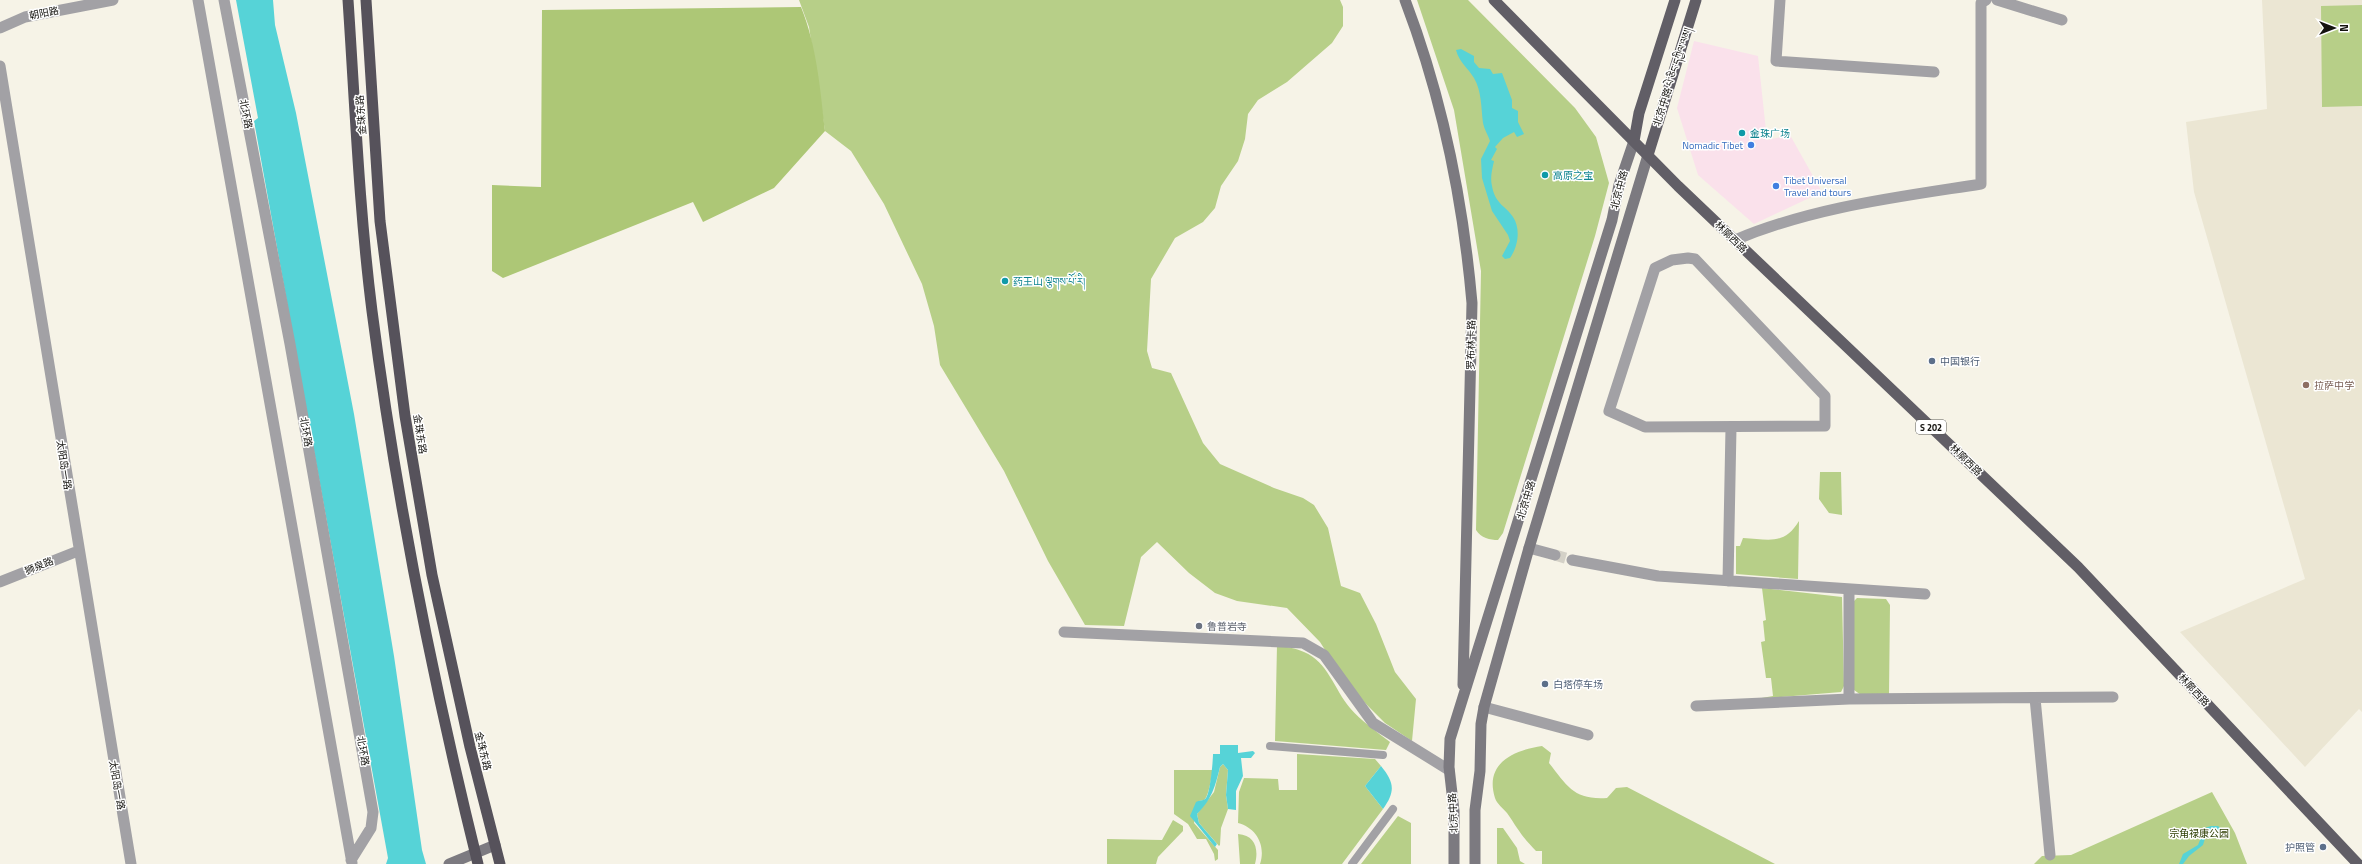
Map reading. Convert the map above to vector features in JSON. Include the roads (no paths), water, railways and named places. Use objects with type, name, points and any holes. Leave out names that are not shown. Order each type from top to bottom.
[{"type":"highway","name":"金珠东路","points":[[348,0],[361,204],[377,342],[410,554],[451,754],[477,859]]},
{"type":"highway","name":"金珠东路","points":[[366,0],[380,221],[405,416],[432,575],[470,747],[500,864]]},
{"type":"main road","name":"罗布林卡路","points":[[1405,0],[1419,37],[1441,116],[1467,248],[1472,303],[1465,657],[1462,698]]},
{"type":"main road","name":"林廓西路","points":[[1494,0],[1735,240],[2078,567],[2358,864]]},
{"type":"main road","name":"北京中路 པེ་ཅིང་དཀྱིལ་ལམ།","points":[[1634,141],[1639,113],[1674,0]]},
{"type":"main road","name":"北京中路 པེ་ཅིང་དཀྱིལ་ལམ།","points":[[1648,155],[1696,0]]},
{"type":"main road","name":"北京中路","points":[[1454,864],[1454,811],[1449,770],[1450,739],[1516,533],[1612,220],[1619,185],[1634,141]]},
{"type":"main road","name":"北京中路","points":[[1475,864],[1475,810],[1480,771],[1481,724],[1484,707],[1528,548],[1648,155]]},
{"type":"main road","points":[[449,864],[477,859],[495,845]]},
{"type":"street","name":"朝阳路","points":[[0,28],[25,17],[113,0]]},
{"type":"street","points":[[198,0],[351,862]]},
{"type":"street","name":"北环路","points":[[224,0],[289,337],[373,812],[371,828],[351,862]]},
{"type":"street","points":[[1780,0],[1776,61],[1934,72]]},
{"type":"street","points":[[1735,240],[1769,226],[1857,204],[1981,184],[1981,3],[1986,0]]},
{"type":"street","points":[[1997,0],[2062,20]]},
{"type":"street","name":"太阳岛一路","points":[[0,66],[130,864]]},
{"type":"street","points":[[1688,258],[1695,260],[1825,396],[1825,426],[1731,428],[1645,427],[1609,411],[1655,268],[1672,260],[1688,258]]},
{"type":"street","points":[[1728,581],[1731,428]]},
{"type":"street","points":[[1528,548],[1555,555]]},
{"type":"street","name":"狮泉路","points":[[0,582],[78,551]]},
{"type":"street","points":[[1572,560],[1658,576],[1925,594]]},
{"type":"street","points":[[1849,589],[1849,699]]},
{"type":"street","points":[[1064,632],[1303,643],[1324,655],[1373,723],[1449,770]]},
{"type":"street","points":[[1696,706],[1849,699],[2114,697]]},
{"type":"street","points":[[2035,698],[2050,855]]},
{"type":"street","points":[[1484,707],[1588,735]]},
{"type":"street","points":[[1270,746],[1383,754]]},
{"type":"street","points":[[1352,864],[1393,809]]},
{"type":"water","points":[[236,0],[273,0],[275,25],[296,113],[354,414],[394,656],[422,850],[426,864],[386,864],[388,858],[254,121],[258,118]]},
{"type":"water","points":[[1461,49],[1474,56],[1474,62],[1479,68],[1490,69],[1493,74],[1502,73],[1512,100],[1512,108],[1518,111],[1518,122],[1524,134],[1517,137],[1514,132],[1503,138],[1495,147],[1497,149],[1491,160],[1494,161],[1491,177],[1493,192],[1498,201],[1513,217],[1518,232],[1517,243],[1510,258],[1505,259],[1502,256],[1510,241],[1508,235],[1492,211],[1482,178],[1481,159],[1490,141],[1484,125],[1477,83],[1472,74],[1459,58],[1456,50]]},
{"type":"water","points":[[1220,745],[1238,745],[1238,753],[1253,751],[1255,753],[1251,758],[1241,758],[1243,776],[1236,791],[1236,810],[1228,809],[1226,795],[1228,770],[1223,764],[1220,767],[1210,798],[1197,814],[1199,823],[1217,844],[1215,847],[1190,816],[1196,802],[1204,800],[1207,797],[1211,778],[1213,754],[1220,754]]},
{"type":"water","points":[[1381,766],[1389,777],[1392,787],[1390,797],[1383,809],[1365,786]]},
{"type":"water","points":[[2218,826],[2223,830],[2223,833],[2213,830],[2207,832],[2203,845],[2189,856],[2183,864],[2179,864],[2183,854],[2198,845],[2205,828]]},
{"type":"tunnel","points":[[1555,555],[1572,560]]},
{"type":"place","name":"金珠广场","points":[[1742,133]]},
{"type":"place","name":"Nomadic Tibet","points":[[1751,145]]},
{"type":"place","name":"高原之宝","points":[[1545,175]]},
{"type":"place","name":"Tibet Universal Travel and tours","points":[[1776,186]]},
{"type":"place","name":"药王山 ལྕགས་པོ་རི།","points":[[1005,281]]},
{"type":"place","name":"中国银行","points":[[1932,361]]},
{"type":"place","name":"拉萨中学","points":[[2306,385]]},
{"type":"place","name":"鲁普岩寺","points":[[1199,626]]},
{"type":"place","name":"白塔停车场","points":[[1545,684]]},
{"type":"place","name":"护照管","points":[[2323,847]]},
{"type":"park label","name":"宗角禄康公园","points":[[2199,833]]}]
